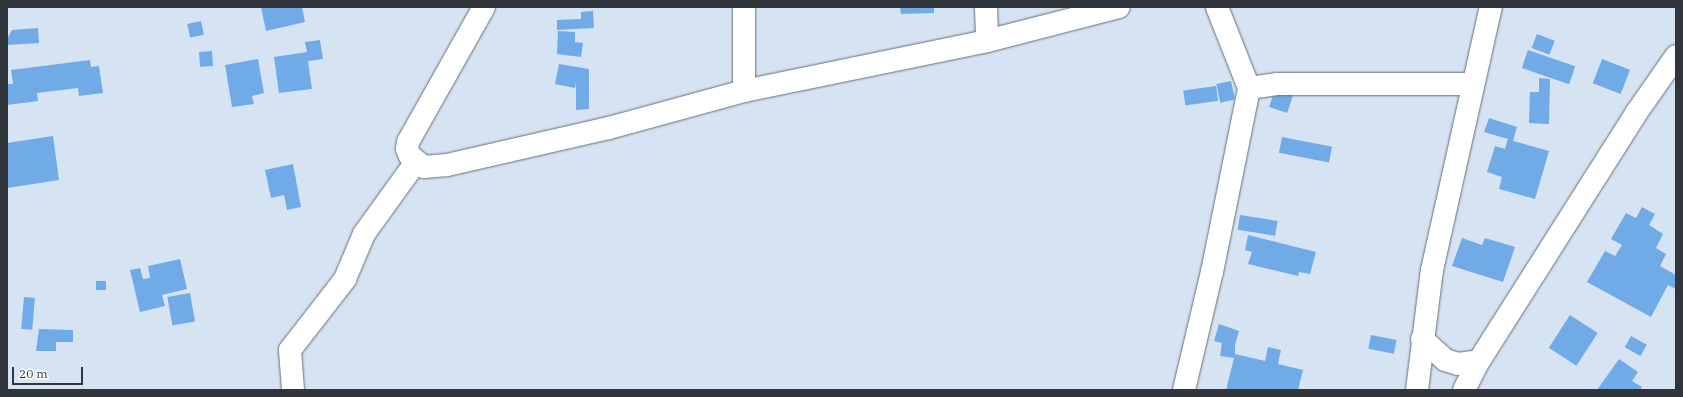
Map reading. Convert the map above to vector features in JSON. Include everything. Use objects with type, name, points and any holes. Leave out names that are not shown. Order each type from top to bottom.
[{"type":"street","points":[[484,7],[408,142],[407,149],[416,162],[424,167],[447,165],[609,128],[744,91],[987,41],[1119,7]]},
{"type":"street","points":[[744,7],[744,91]]},
{"type":"street","points":[[986,7],[987,41]]},
{"type":"street","points":[[1184,390],[1212,272],[1249,88],[1218,7]]},
{"type":"street","points":[[1417,390],[1422,339],[1432,270],[1472,84],[1491,7]]},
{"type":"street","points":[[1464,390],[1479,361],[1637,112],[1676,56]]},
{"type":"street","points":[[1249,88],[1277,84],[1472,84]]},
{"type":"street","points":[[293,390],[290,350],[346,279],[364,234],[416,162]]},
{"type":"street","points":[[1422,339],[1445,360],[1458,364],[1479,361]]},
{"type":"building","points":[[261,7],[302,7],[305,22],[266,31]]},
{"type":"building","points":[[900,7],[934,7],[934,13],[901,14]]},
{"type":"building","points":[[593,11],[594,28],[557,30],[557,20],[581,19],[581,12]]},
{"type":"building","points":[[201,21],[204,35],[190,38],[187,24]]},
{"type":"building","points":[[38,28],[39,43],[7,45],[7,39],[12,30]]},
{"type":"building","points":[[558,31],[575,32],[575,42],[583,43],[581,57],[557,54]]},
{"type":"building","points":[[1537,34],[1555,41],[1549,55],[1532,48]]},
{"type":"building","points":[[320,40],[323,59],[308,61],[312,89],[279,93],[274,57],[307,52],[305,42]]},
{"type":"building","points":[[1528,50],[1575,66],[1569,84],[1522,68]]},
{"type":"building","points":[[212,51],[213,66],[200,67],[199,52]]},
{"type":"building","points":[[258,59],[264,93],[252,96],[254,104],[232,107],[225,65]]},
{"type":"building","points":[[1602,59],[1630,70],[1621,94],[1593,83]]},
{"type":"building","points":[[90,60],[91,67],[99,66],[103,93],[79,96],[78,88],[37,93],[38,101],[7,105],[7,84],[13,84],[11,70]]},
{"type":"building","points":[[559,64],[589,69],[589,109],[576,110],[576,82],[575,88],[555,84]]},
{"type":"building","points":[[1539,78],[1550,79],[1549,124],[1529,123],[1530,92],[1539,92]]},
{"type":"building","points":[[1231,81],[1235,100],[1220,103],[1216,84]]},
{"type":"building","points":[[1216,86],[1218,101],[1185,105],[1183,91]]},
{"type":"building","points":[[1275,89],[1293,95],[1287,113],[1269,107]]},
{"type":"building","points":[[1489,118],[1517,127],[1513,141],[1549,151],[1535,199],[1499,189],[1502,177],[1487,172],[1495,146],[1505,149],[1508,139],[1484,132]]},
{"type":"building","points":[[53,136],[59,180],[7,188],[7,143]]},
{"type":"building","points":[[1282,137],[1332,147],[1329,162],[1279,153]]},
{"type":"building","points":[[293,164],[301,207],[287,210],[284,195],[271,198],[265,170]]},
{"type":"building","points":[[1642,207],[1655,214],[1649,225],[1663,234],[1656,248],[1666,254],[1660,266],[1676,275],[1676,289],[1668,285],[1651,317],[1587,282],[1605,251],[1615,256],[1622,245],[1611,239],[1626,213],[1636,218]]},
{"type":"building","points":[[1240,215],[1278,221],[1275,236],[1238,230]]},
{"type":"building","points":[[1248,235],[1316,252],[1310,274],[1299,272],[1298,276],[1248,264],[1252,252],[1245,250]]},
{"type":"building","points":[[1462,238],[1482,245],[1485,238],[1515,247],[1503,282],[1452,266]]},
{"type":"building","points":[[180,259],[187,289],[162,295],[165,306],[140,312],[130,270],[140,268],[143,279],[150,278],[148,266]]},
{"type":"building","points":[[96,281],[106,281],[106,290],[96,290]]},
{"type":"building","points":[[190,293],[195,322],[172,326],[167,297]]},
{"type":"building","points":[[24,297],[35,298],[32,330],[21,329]]},
{"type":"building","points":[[1570,315],[1598,333],[1576,366],[1549,348]]},
{"type":"building","points":[[1219,324],[1239,331],[1235,345],[1235,354],[1265,361],[1268,347],[1281,350],[1278,364],[1303,370],[1298,390],[1226,390],[1234,358],[1220,356],[1222,343],[1214,341]]},
{"type":"building","points":[[39,329],[73,330],[73,342],[56,342],[56,351],[36,351]]},
{"type":"building","points":[[1371,335],[1397,340],[1394,354],[1368,349]]},
{"type":"building","points":[[1631,336],[1647,345],[1640,356],[1625,347]]},
{"type":"building","points":[[1619,359],[1638,372],[1632,381],[1642,387],[1640,390],[1597,390]]}]
